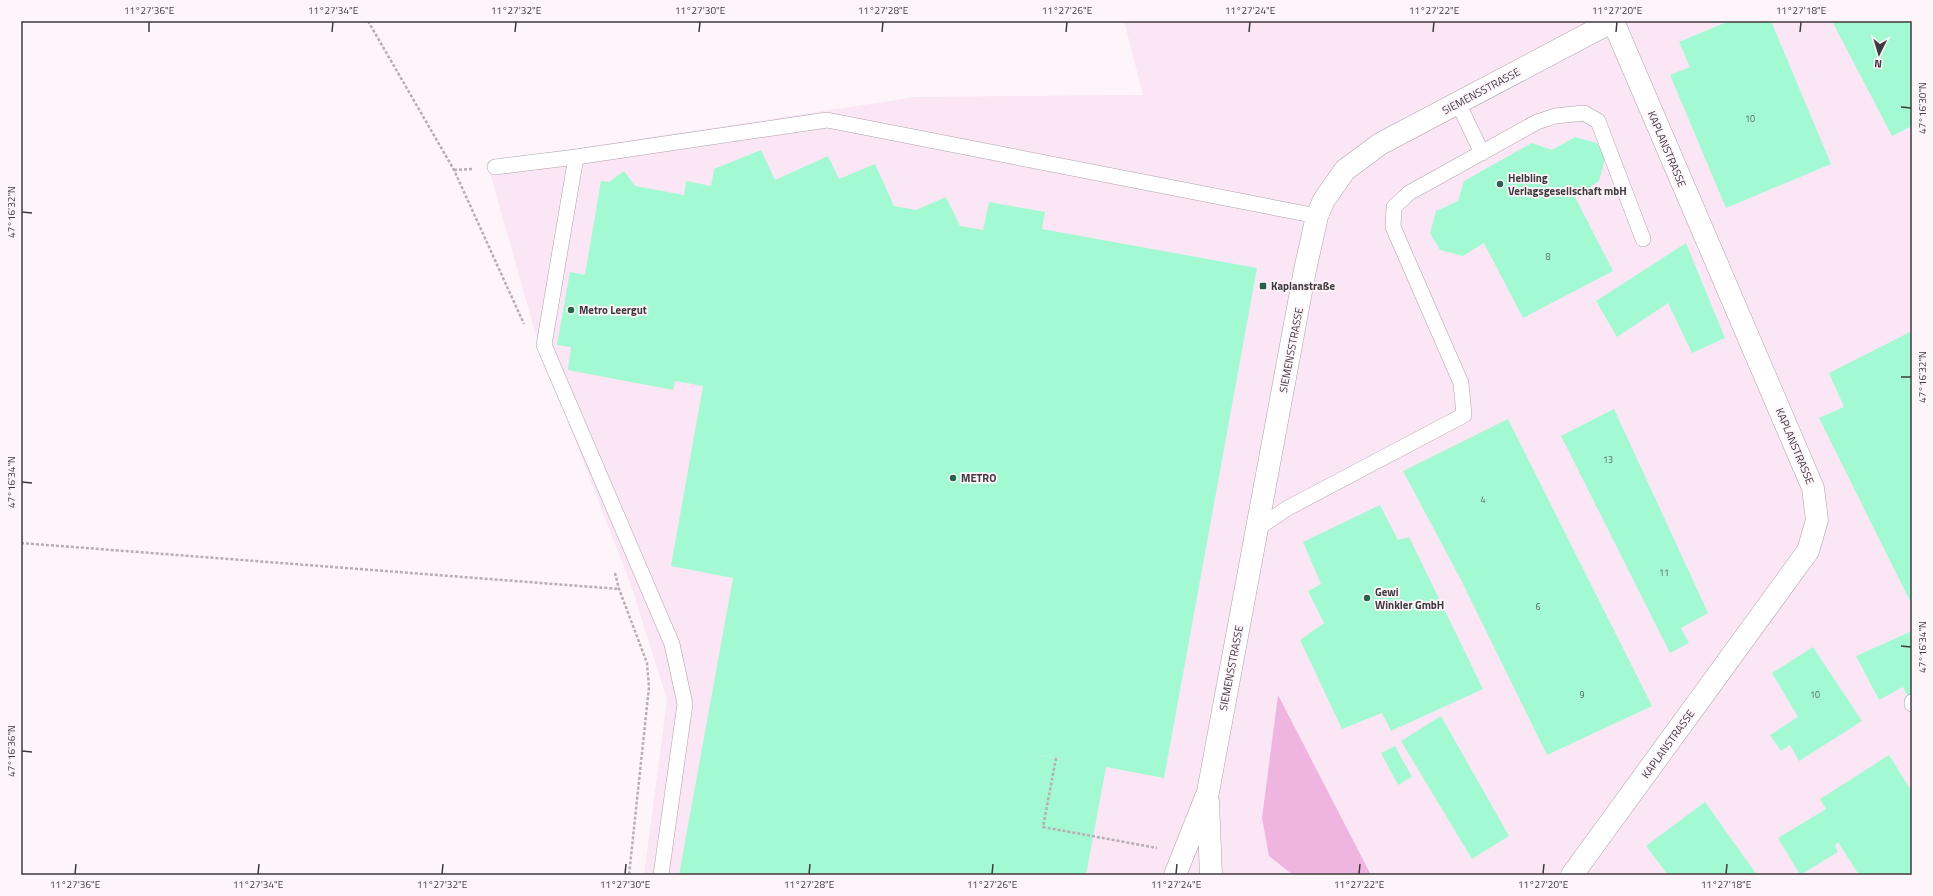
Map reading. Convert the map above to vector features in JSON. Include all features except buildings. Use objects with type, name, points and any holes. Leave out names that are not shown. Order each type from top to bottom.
[{"type":"street","name":"SIEMENSSTRASSE","points":[[1175,875],[1208,792],[1305,270],[1317,216],[1324,200],[1344,170],[1380,144],[1613,21]]},
{"type":"street","name":"KAPLANSTRASSE","points":[[1572,875],[1808,552],[1817,520],[1813,488],[1613,21]]},
{"type":"street","name":"SIEMENSSTRASSE","points":[[1208,792],[1211,875]]},
{"type":"lane","points":[[1458,103],[1482,153]]},
{"type":"lane","points":[[1257,529],[1286,509],[1464,415],[1461,383],[1393,227],[1394,207],[1409,193],[1537,122],[1555,116],[1584,113],[1598,121],[1643,239]]},
{"type":"lane","points":[[495,167],[576,157],[827,120],[1317,216]]},
{"type":"lane","points":[[576,157],[544,345],[672,644],[685,704],[661,875]]},
{"type":"path","points":[[368,21],[454,170],[524,325]]},
{"type":"path","points":[[21,543],[619,589]]},
{"type":"path","points":[[615,571],[619,589],[647,664],[649,687],[630,875]]},
{"type":"path","points":[[1056,758],[1043,827],[1163,849]]},
{"type":"shaded area","points":[[1124,21],[1912,21],[1912,875],[644,875],[667,700],[633,591],[539,346],[487,162],[916,97],[1143,95]]},
{"type":"shaded area","points":[[1278,695],[1371,875],[1293,875],[1269,856],[1262,818]]},
{"type":"place","name":"Helbling Verlagsgesellschaft mbH","points":[[1500,184]]},
{"type":"place","name":"Kaplanstraße","points":[[1263,286]]},
{"type":"place","name":"Metro Leergut","points":[[571,310]]},
{"type":"place","name":"METRO","points":[[953,478]]},
{"type":"place","name":"Gewi Winkler GmbH","points":[[1367,598]]}]
